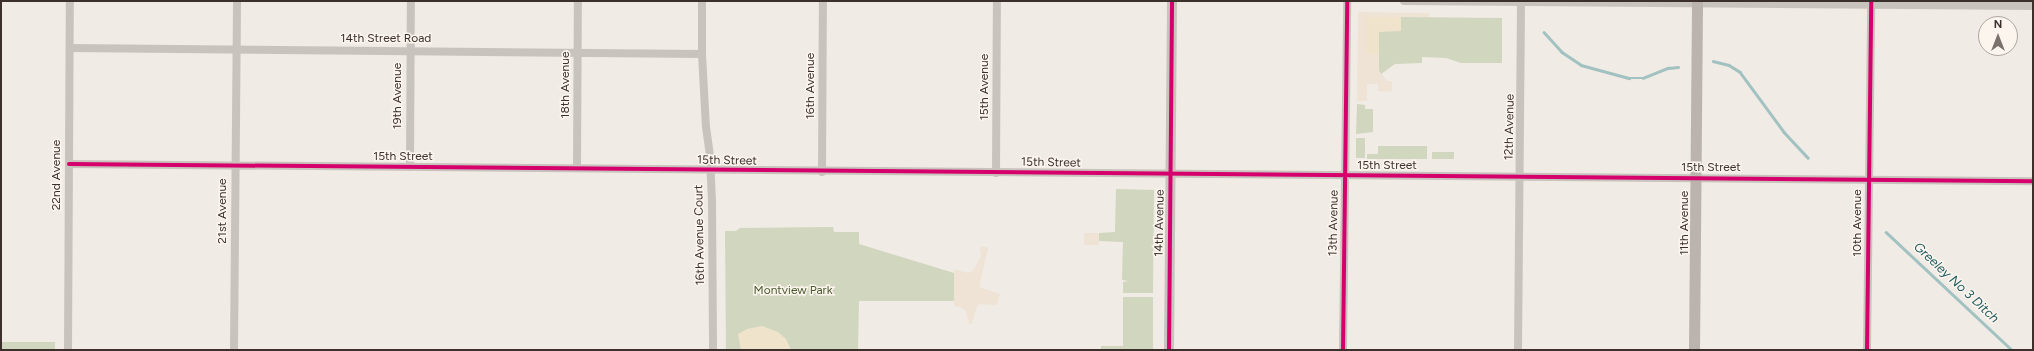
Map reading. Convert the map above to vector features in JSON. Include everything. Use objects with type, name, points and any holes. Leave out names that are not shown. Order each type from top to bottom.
[{"type":"main road","name":"11th Avenue","points":[[1694,350],[1697,2]]},
{"type":"street","name":"22nd Avenue","points":[[68,350],[70,1]]},
{"type":"street","name":"21st Avenue","points":[[234,350],[237,1]]},
{"type":"street","name":"19th Avenue","points":[[410,167],[411,1]]},
{"type":"street","name":"18th Avenue","points":[[577,168],[578,1]]},
{"type":"street","name":"16th Avenue Court","points":[[702,1],[702,54],[706,127],[711,171],[713,350]]},
{"type":"street","name":"16th Avenue","points":[[822,172],[823,1]]},
{"type":"street","name":"15th Avenue","points":[[996,173],[997,1]]},
{"type":"street","name":"14th Avenue","points":[[1169,350],[1172,1]]},
{"type":"street","name":"13th Avenue","points":[[1343,350],[1347,1]]},
{"type":"street","points":[[1404,1],[1871,3],[2033,6]]},
{"type":"street","name":"12th Avenue","points":[[1518,350],[1521,2]]},
{"type":"street","name":"10th Avenue","points":[[1867,350],[1871,3]]},
{"type":"street","name":"14th Street Road","points":[[70,48],[702,54]]},
{"type":"street","name":"15th Street","points":[[69,164],[577,168],[822,172],[2033,181]]},
{"type":"green space","points":[[1401,17],[1502,18],[1502,63],[1461,63],[1446,58],[1422,57],[1422,63],[1395,64],[1381,74],[1379,71],[1379,31],[1401,31]]},
{"type":"green space","points":[[1357,104],[1365,105],[1365,109],[1373,109],[1373,132],[1356,134]]},
{"type":"green space","points":[[1356,138],[1365,138],[1365,158],[1356,158]]},
{"type":"green space","points":[[1378,146],[1427,146],[1427,159],[1367,159],[1367,154],[1378,154]]},
{"type":"green space","points":[[1432,152],[1454,152],[1454,159],[1432,159]]},
{"type":"green space","points":[[1116,189],[1154,190],[1153,293],[1123,293],[1123,282],[1128,281],[1122,280],[1123,242],[1099,241],[1099,233],[1115,232]]},
{"type":"green space","name":"Montview Park","points":[[833,227],[834,232],[859,232],[859,244],[954,273],[954,301],[859,301],[858,350],[726,350],[725,231],[736,231],[740,228]]},
{"type":"green space","points":[[1123,297],[1153,297],[1153,350],[1101,350],[1101,346],[1123,346]]},
{"type":"green space","points":[[1,342],[55,342],[55,350],[1,350]]},
{"type":"sand","points":[[1366,17],[1401,17],[1401,31],[1379,32],[1379,54],[1366,54]]},
{"type":"sand","points":[[762,326],[778,332],[786,339],[791,350],[741,350],[738,334],[747,329]]},
{"type":"shaded area","points":[[1358,12],[1429,13],[1429,17],[1366,17],[1366,54],[1379,54],[1379,71],[1387,81],[1392,81],[1392,92],[1378,91],[1378,84],[1367,84],[1367,101],[1357,101]]},
{"type":"shaded area","points":[[1084,233],[1099,233],[1099,245],[1084,245]]},
{"type":"shaded area","points":[[983,246],[988,248],[979,287],[1000,294],[997,305],[979,304],[977,306],[972,324],[969,324],[966,311],[960,307],[954,306],[954,269],[968,273],[973,271],[981,256],[980,248]]},
{"type":"waterway","name":"Greeley No 3 Ditch","points":[[1544,32],[1562,52],[1581,65],[1629,78],[1643,78],[1668,68],[1678,67]]},
{"type":"waterway","name":"Greeley No 3 Ditch","points":[[1713,61],[1729,65],[1740,72],[1784,132],[1808,158]]},
{"type":"waterway","name":"Greeley No 3 Ditch","points":[[1886,232],[2012,350]]},
{"type":"cycle path","points":[[1169,350],[1172,1]]},
{"type":"cycle path","points":[[1343,350],[1347,1]]},
{"type":"cycle path","points":[[1867,350],[1871,1]]},
{"type":"cycle path","points":[[69,164],[2033,181]]}]
